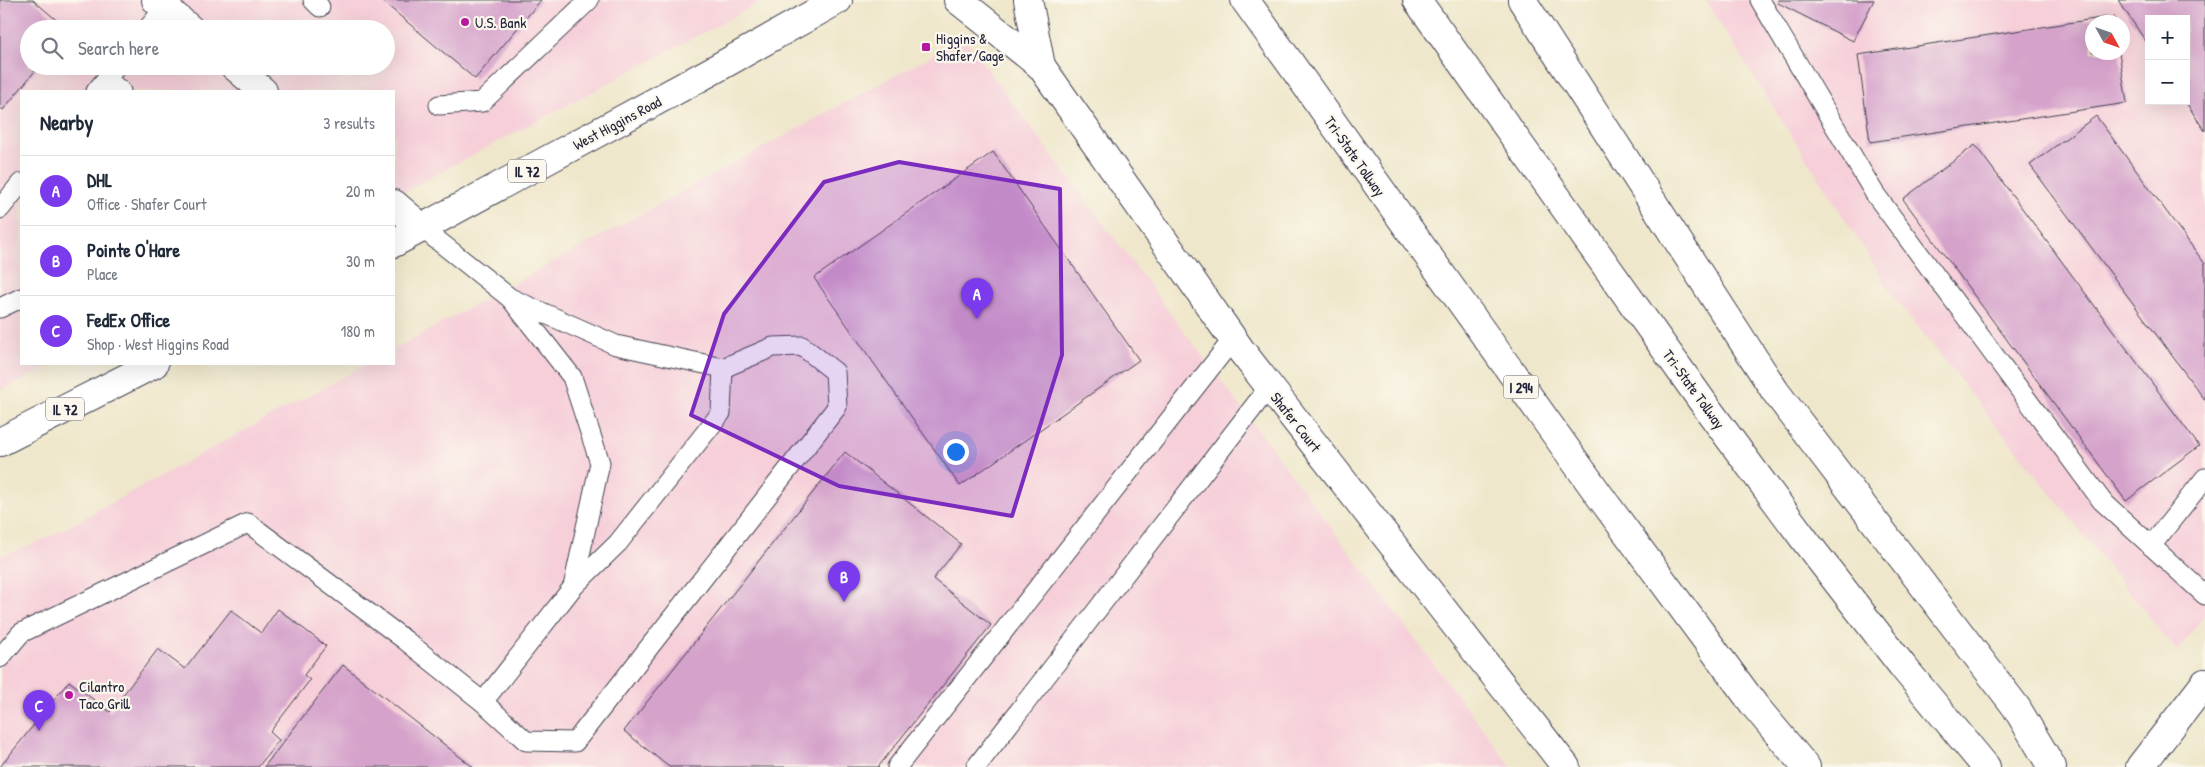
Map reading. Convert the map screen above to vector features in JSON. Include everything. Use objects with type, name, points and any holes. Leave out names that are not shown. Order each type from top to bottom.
[{"type":"main road","name":"West Higgins Road","points":[[395,242],[838,0]]},
{"type":"main road","name":"Shafer Court","points":[[958,0],[1041,66],[1233,339],[1566,767]]},
{"type":"main road","name":"Shafer Court","points":[[1028,0],[1041,66]]},
{"type":"main road","name":"Tri-State Tollway","points":[[1245,0],[1602,499],[1755,706],[1806,767]]},
{"type":"main road","name":"Tri-State Tollway","points":[[1417,0],[1784,512],[1904,668],[1982,762]]},
{"type":"main road","points":[[1522,0],[1775,391],[2016,707],[2052,767]]},
{"type":"main road","points":[[164,2],[181,20]]},
{"type":"main road","points":[[244,75],[262,90]]},
{"type":"main road","points":[[395,205],[422,228]]},
{"type":"main road","name":"IL 72","points":[[0,442],[152,365]]},
{"type":"main road","points":[[2140,767],[2205,683]]},
{"type":"lane","points":[[439,105],[482,102],[589,0]]},
{"type":"lane","points":[[1760,0],[1875,194],[2102,501],[2205,595]]},
{"type":"lane","points":[[153,20],[164,2]]},
{"type":"lane","points":[[106,79],[119,90]]},
{"type":"lane","points":[[0,209],[20,184]]},
{"type":"lane","points":[[422,228],[510,298],[572,377],[600,463],[573,587]]},
{"type":"lane","points":[[0,308],[20,298]]},
{"type":"lane","points":[[0,658],[20,633],[248,523],[405,640],[483,702],[526,741],[575,742],[837,407],[835,372],[802,346],[774,347],[723,368],[616,345],[510,298]]},
{"type":"lane","points":[[897,767],[1233,339]]},
{"type":"lane","points":[[483,702],[573,587],[618,543],[721,412],[723,368]]},
{"type":"lane","points":[[976,767],[1269,387]]},
{"type":"lane","points":[[2151,546],[2205,478]]},
{"type":"highlighted area","points":[[899,162],[1060,189],[1062,355],[1012,516],[839,486],[691,415],[724,314],[824,182]]},
{"type":"shaded area","points":[[0,0],[765,0],[395,196],[395,90],[20,90],[20,365],[54,365],[0,391]]},
{"type":"shaded area","points":[[1705,0],[2205,0],[2205,615],[2177,652],[1897,301]]},
{"type":"shaded area","points":[[964,38],[1511,767],[0,767],[0,557],[47,538],[365,365],[395,365],[395,348]]},
{"type":"building","points":[[0,0],[33,0],[56,20],[20,20],[20,75],[32,75],[3,110],[0,107]]},
{"type":"building","name":"U.S. Bank","points":[[381,0],[541,0],[475,79]]},
{"type":"building","points":[[1779,0],[1874,0],[1853,41],[1778,3]]},
{"type":"building","points":[[2118,0],[2205,0],[2205,131],[2188,105],[2190,105],[2190,15],[2145,15],[2145,40],[2130,15]]},
{"type":"building","points":[[2085,20],[2085,60],[2120,60],[2127,103],[1870,142],[1858,55]]},
{"type":"building","points":[[2096,116],[2205,264],[2205,400],[2030,165]]},
{"type":"building","points":[[1975,145],[2199,446],[2126,501],[1903,199]]},
{"type":"building","points":[[993,152],[1139,360],[960,486],[814,278]]},
{"type":"building","points":[[845,452],[961,544],[933,579],[991,625],[878,767],[669,767],[624,731]]},
{"type":"building","points":[[278,609],[326,646],[304,675],[310,680],[270,732],[279,740],[258,767],[0,767],[69,681],[110,712],[158,649],[185,669],[231,610],[261,633]]},
{"type":"building","points":[[343,665],[473,767],[264,767]]},
{"type":"place","name":"U.S. Bank","points":[[465,22]]},
{"type":"place","name":"Higgins & Shafer/Gage","points":[[926,47]]},
{"type":"place","name":"DHL","points":[[977,319]]},
{"type":"place","name":"Pointe O'Hare","points":[[844,602]]},
{"type":"place","name":"Cilantro Taco Grill","points":[[69,695]]},
{"type":"place","name":"FedEx Office","points":[[39,731]]}]
